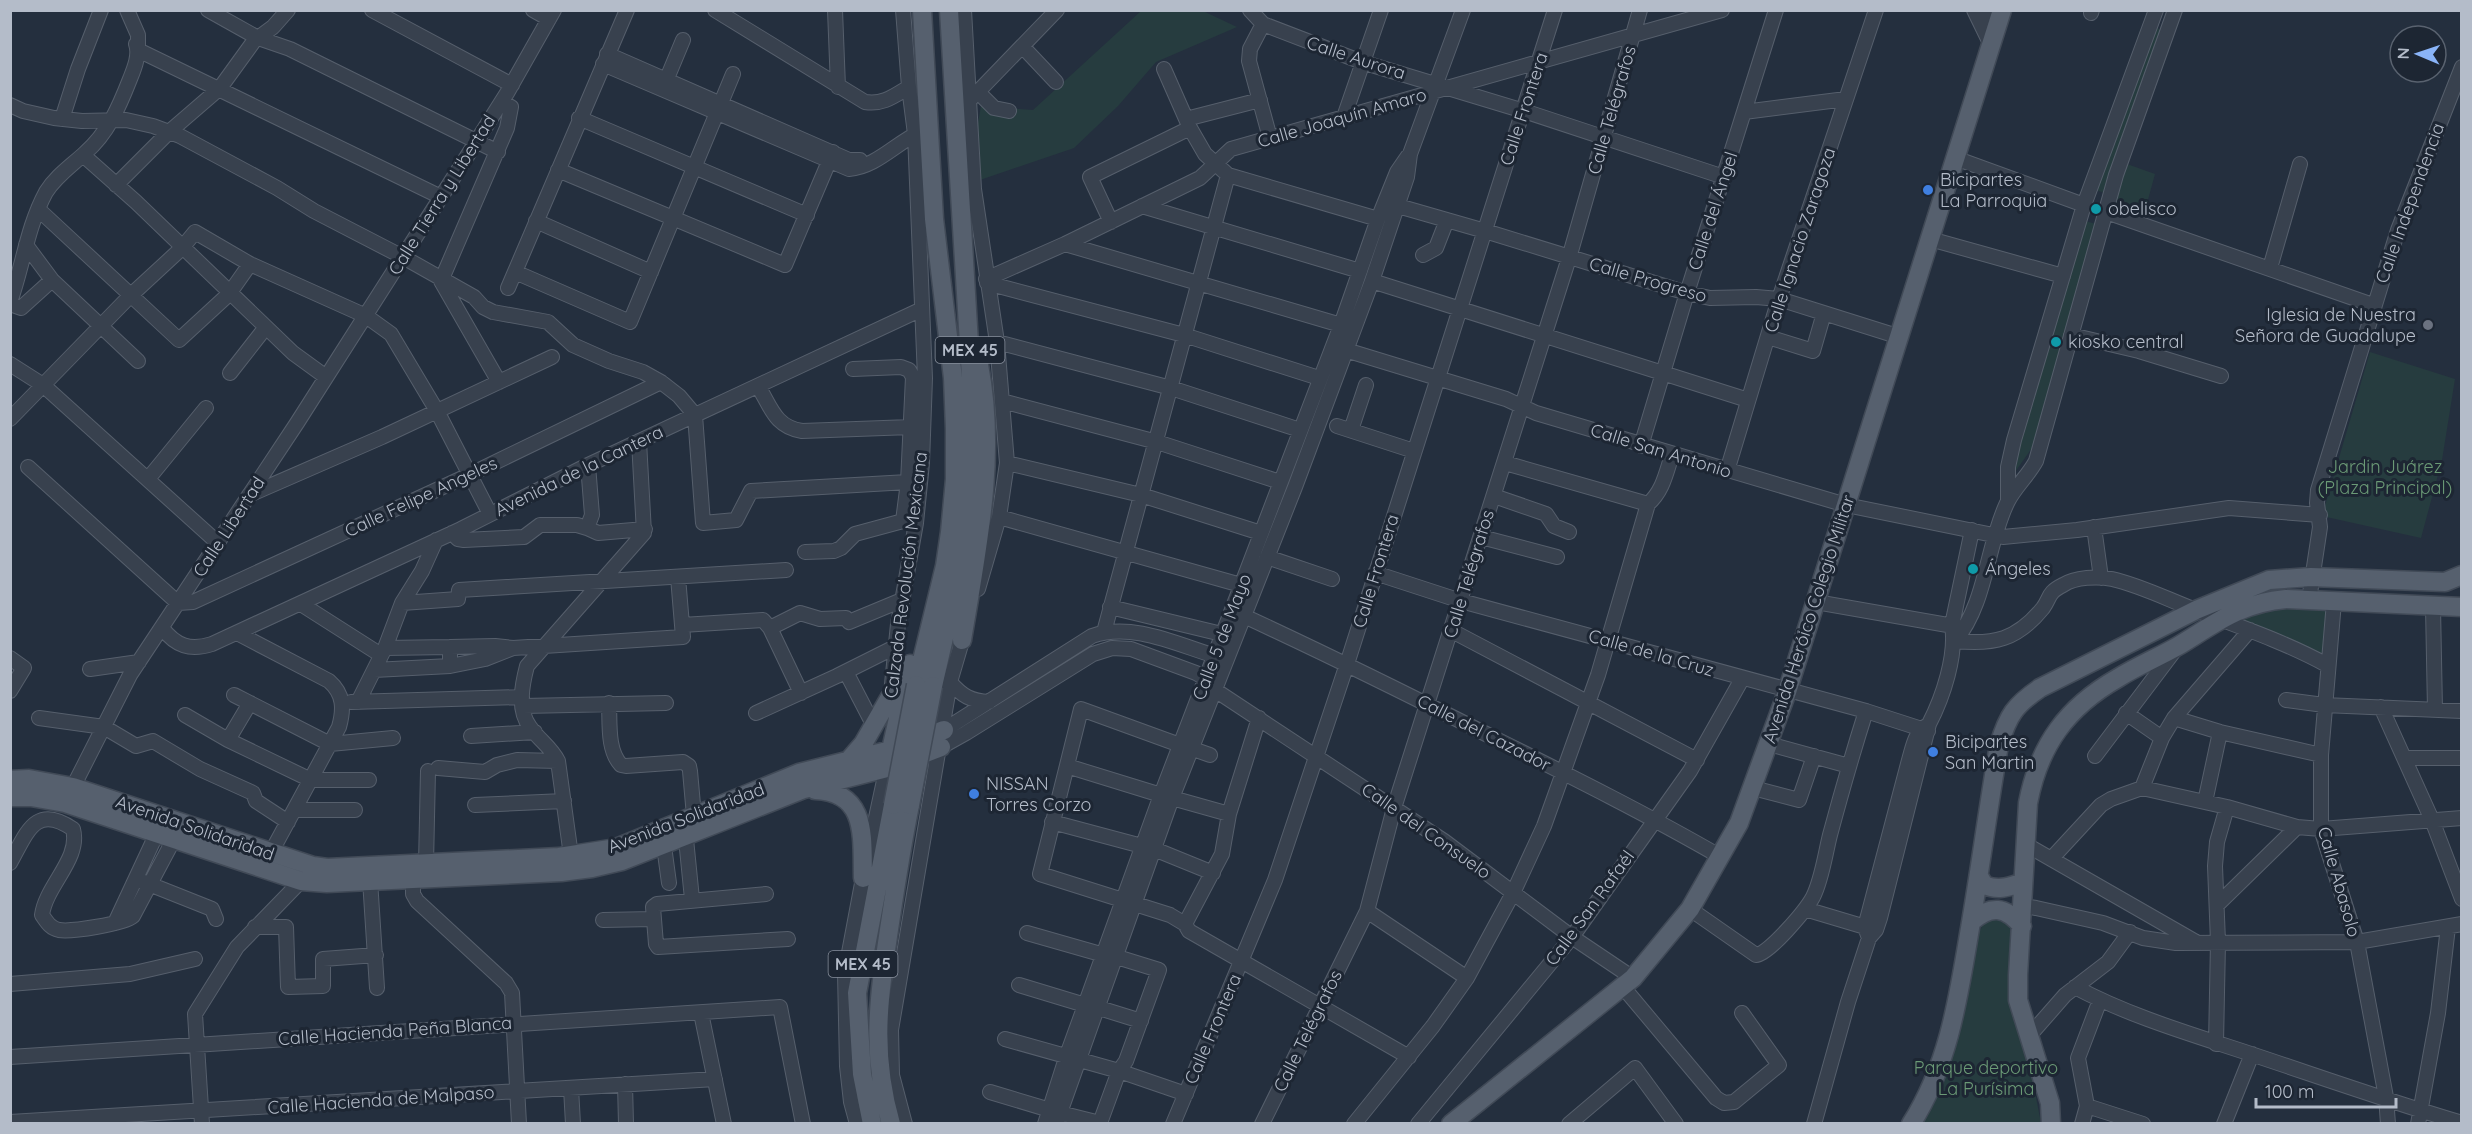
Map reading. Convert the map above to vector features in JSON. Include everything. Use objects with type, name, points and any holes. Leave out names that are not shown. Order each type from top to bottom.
[{"type":"main road","name":"Calzada Revolución Mexicana","points":[[922,10],[922,125],[953,378],[955,479],[933,684]]},
{"type":"main road","name":"Calzada Revolución Mexicana","points":[[933,684],[966,539],[971,388],[967,188],[949,10]]},
{"type":"main road","name":"Avenida Heróico Colegio Militar","points":[[1450,1124],[1628,982],[1690,909],[1739,823],[1787,692],[2002,10]]},
{"type":"main road","points":[[889,759],[935,556],[941,505],[944,449],[943,296]]},
{"type":"main road","points":[[962,640],[983,519],[985,455],[984,395],[969,324]]},
{"type":"main road","points":[[1911,1124],[1934,1082],[1945,1052],[1959,996],[1999,745],[2006,722],[2018,703],[2040,688],[2196,610],[2269,580],[2311,578],[2445,582],[2462,575]]},
{"type":"main road","points":[[2051,1124],[2050,1103],[2018,1000],[2025,844],[2033,779],[2043,751],[2060,725],[2095,692],[2178,646],[2220,618],[2267,601],[2309,600],[2462,608]]},
{"type":"main road","name":"MEX 45","points":[[870,1116],[862,1074],[857,993],[933,684]]},
{"type":"main road","points":[[850,759],[863,744],[890,697]]},
{"type":"main road","name":"Avenida Solidaridad","points":[[10,797],[31,797],[65,803],[261,870],[301,881],[327,883],[412,878],[572,863],[688,824],[804,789],[943,738]]},
{"type":"main road","name":"Avenida Solidaridad","points":[[10,780],[29,779],[73,787],[271,854],[303,864],[327,868],[426,864],[572,863],[622,861],[664,846],[688,824],[800,773],[850,759],[889,759]]},
{"type":"main road","points":[[804,789],[832,790],[851,801],[861,826],[863,878]]},
{"type":"main road","name":"MEX 45","points":[[891,1124],[880,1080],[877,1022],[898,866],[902,805]]},
{"type":"main road","points":[[1979,876],[1984,885],[1994,889],[2003,889],[2023,882]]},
{"type":"main road","points":[[1972,921],[1981,913],[2001,910],[2013,916],[2022,926]]},
{"type":"main road","points":[[847,1045],[870,1116]]},
{"type":"street","points":[[62,118],[101,10]]},
{"type":"street","points":[[118,10],[138,50],[441,197]]},
{"type":"street","points":[[52,280],[21,308],[10,303],[38,209],[54,182],[67,167],[83,155],[113,120],[134,68],[138,50],[138,35],[127,10]]},
{"type":"street","points":[[208,10],[258,38],[290,49],[498,152]]},
{"type":"street","points":[[116,184],[169,132],[219,88],[258,38],[273,27],[288,10]]},
{"type":"street","points":[[372,10],[391,14],[512,85]]},
{"type":"street","points":[[533,10],[551,14]]},
{"type":"street","points":[[508,288],[627,10]]},
{"type":"street","points":[[715,10],[865,102],[875,104],[884,102],[909,87]]},
{"type":"street","name":"Calzada Revolución Mexicana","points":[[857,1124],[848,1080],[845,974],[889,759],[890,697],[895,647],[910,522],[922,462],[925,378],[921,309],[922,125],[909,87],[903,10]]},
{"type":"street","name":"Calzada Revolución Mexicana","points":[[905,1124],[892,1075],[891,1030],[943,738],[933,684],[962,640],[999,517],[1007,463],[997,342],[987,281],[967,188],[974,96],[964,10]]},
{"type":"street","points":[[1009,111],[994,108],[974,96],[1058,10]]},
{"type":"street","points":[[1250,10],[1263,24],[1250,49],[1249,61],[1270,138]]},
{"type":"street","points":[[1344,117],[1381,10]]},
{"type":"street","name":"Calle 5 de Mayo","points":[[1229,636],[1244,616],[1346,351],[1398,207],[1407,177],[1410,154],[1462,10]]},
{"type":"street","name":"Calle Frontera","points":[[1173,1124],[1275,880],[1347,664],[1555,10]]},
{"type":"street","name":"Calle Telégrafos","points":[[1262,1124],[1366,911],[1394,808],[1569,258],[1640,10]]},
{"type":"street","name":"Calle Joaquín Amaro","points":[[1450,87],[1708,12],[1722,10]]},
{"type":"street","name":"Calle del Ángel","points":[[1641,446],[1776,10]]},
{"type":"street","name":"Calle Ignacio Zaragoza","points":[[1727,471],[1779,299],[1876,10]]},
{"type":"street","points":[[1974,10],[1994,37]]},
{"type":"street","points":[[1987,10],[1994,37]]},
{"type":"street","points":[[832,12],[838,87]]},
{"type":"street","points":[[1958,627],[1979,592],[2008,501],[2036,461],[2116,175],[2174,14],[2156,12],[2084,205],[2014,440],[2008,467],[2008,501]]},
{"type":"street","name":"Calle Tierra y Libertad","points":[[326,377],[502,102],[551,14]]},
{"type":"street","name":"Calle Aurora","points":[[1263,24],[1433,88],[1450,87],[1724,177]]},
{"type":"street","points":[[664,85],[683,40]]},
{"type":"street","points":[[1023,46],[1056,82]]},
{"type":"street","points":[[605,59],[831,157],[859,165],[869,156],[922,125]]},
{"type":"street","name":"Calle Independencia","points":[[2309,600],[2320,526],[2318,490],[2373,305],[2401,221],[2462,67]]},
{"type":"street","points":[[1164,69],[1188,124],[1205,154],[1228,175],[1378,219]]},
{"type":"street","points":[[515,272],[630,322],[733,74]]},
{"type":"street","name":"Calle Joaquín Amaro","points":[[987,281],[1200,178],[1231,148],[1344,117],[1433,88]]},
{"type":"street","points":[[1744,112],[1846,99]]},
{"type":"street","points":[[1111,222],[1090,177],[1188,124],[1260,100]]},
{"type":"street","points":[[441,281],[507,128],[511,107],[502,102]]},
{"type":"street","points":[[10,105],[23,111],[62,118],[126,120],[169,132],[403,257],[441,281],[474,297],[483,308],[493,312],[548,322],[573,345],[609,361],[643,372],[661,382],[679,396],[695,415],[703,523],[736,520],[751,491],[908,482]]},
{"type":"street","points":[[579,118],[807,215]]},
{"type":"street","name":"Calle 5 de Mayo","points":[[1186,747],[1215,690],[1221,657],[1229,636],[1241,585],[1341,325],[1378,219],[1397,172],[1410,154]]},
{"type":"street","points":[[83,155],[293,353],[326,377]]},
{"type":"street","points":[[558,170],[785,265],[831,157]]},
{"type":"street","points":[[1955,158],[2084,205]]},
{"type":"street","points":[[2270,268],[2300,164]]},
{"type":"street","points":[[1104,632],[1228,175]]},
{"type":"street","points":[[2084,205],[2091,198],[2096,197],[2104,202],[2106,212]]},
{"type":"street","points":[[1142,206],[1360,271]]},
{"type":"street","name":"Calle Progreso","points":[[1398,207],[1485,231],[1687,293],[1710,298],[1779,299],[1900,337]]},
{"type":"street","points":[[38,209],[179,340],[229,294],[250,264]]},
{"type":"street","points":[[2106,212],[2373,305]]},
{"type":"street","points":[[1423,255],[1436,248],[1448,220]]},
{"type":"street","points":[[536,221],[651,272]]},
{"type":"street","points":[[10,419],[130,296],[182,248],[195,232],[250,264],[366,316],[391,334],[437,411],[490,514]]},
{"type":"street","points":[[1930,239],[2063,276]]},
{"type":"street","points":[[1065,244],[1341,325]]},
{"type":"street","points":[[26,245],[52,280],[138,361]]},
{"type":"street","points":[[441,281],[499,382]]},
{"type":"street","points":[[987,281],[1184,334],[1319,378]]},
{"type":"street","points":[[1372,281],[1748,400]]},
{"type":"street","name":"Avenida de la Cantera","points":[[162,628],[174,641],[188,648],[200,648],[237,633],[921,309]]},
{"type":"street","points":[[1768,337],[1813,351],[1824,313]]},
{"type":"street","points":[[230,373],[266,327]]},
{"type":"street","points":[[2071,335],[2139,351],[2221,376]]},
{"type":"street","points":[[997,342],[1171,388],[1300,430]]},
{"type":"street","name":"Calle San Antonio","points":[[1332,346],[1439,377],[1506,399],[1536,413],[1641,446],[1846,505],[2003,537],[2229,508],[2319,515]]},
{"type":"street","points":[[249,495],[552,357]]},
{"type":"street","points":[[10,363],[43,385],[218,543]]},
{"type":"street","points":[[804,552],[834,551],[841,548],[855,534],[910,522],[908,482],[913,377],[909,370],[901,367],[853,369]]},
{"type":"street","name":"Calle Libertad","points":[[73,787],[130,675],[326,377]]},
{"type":"street","name":"Calle Felipe Angeles","points":[[178,603],[193,602],[471,474],[661,382]]},
{"type":"street","points":[[1351,430],[1366,385]]},
{"type":"street","points":[[758,386],[781,424],[789,429],[802,431],[911,427]]},
{"type":"street","points":[[1002,401],[1157,442],[1280,482]]},
{"type":"street","points":[[148,479],[206,408]]},
{"type":"street","points":[[1337,426],[1414,451]]},
{"type":"street","points":[[572,863],[558,761],[553,751],[535,732],[525,717],[522,701],[523,681],[528,666],[642,538],[645,529],[639,441]]},
{"type":"street","points":[[1354,1124],[1467,978],[1513,893],[1544,826],[1609,640],[1648,504],[1656,497],[1662,486],[1672,455]]},
{"type":"street","points":[[1007,463],[1141,495],[1261,533]]},
{"type":"street","points":[[1505,464],[1648,504]]},
{"type":"street","points":[[587,528],[592,515],[588,465]]},
{"type":"street","points":[[28,467],[178,603]]},
{"type":"street","points":[[1494,496],[1546,514],[1554,526],[1569,532]]},
{"type":"street","points":[[999,517],[1241,585]]},
{"type":"street","points":[[452,532],[458,539],[464,540],[524,537],[540,525],[577,525],[598,533],[645,529]]},
{"type":"street","points":[[2094,527],[2101,578]]},
{"type":"street","points":[[1815,1124],[1848,1002],[1870,932],[1909,760],[1940,704],[1958,627],[1972,530]]},
{"type":"street","points":[[1482,537],[1557,557]]},
{"type":"street","points":[[358,702],[383,652],[402,603],[422,571],[436,540]]},
{"type":"street","points":[[1267,557],[1332,579]]},
{"type":"street","points":[[402,603],[459,599],[459,590],[786,570]]},
{"type":"street","name":"Calle de la Cruz","points":[[1375,573],[1461,601],[1609,640],[1787,692],[1926,728]]},
{"type":"street","points":[[678,577],[683,631]]},
{"type":"street","points":[[1955,640],[1980,642],[2006,638],[2034,619],[2046,604],[2048,596],[2064,584],[2101,578],[2113,579],[2220,618],[2327,665]]},
{"type":"street","points":[[770,628],[800,613],[820,619],[846,618],[849,622],[902,600]]},
{"type":"street","points":[[1816,602],[1958,627]]},
{"type":"street","name":"Calle Abasolo","points":[[2334,602],[2321,755],[2321,829],[2357,942],[2386,1098],[2388,1124]]},
{"type":"street","points":[[301,604],[383,652],[450,647],[546,646],[763,620],[770,628],[801,693]]},
{"type":"street","points":[[1110,607],[1229,636]]},
{"type":"street","points":[[2433,607],[2435,710]]},
{"type":"street","name":"Calle del Cazador","points":[[1244,616],[1347,664],[1561,772],[1721,857]]},
{"type":"street","points":[[2142,788],[2162,738],[2174,718],[2250,630]]},
{"type":"street","points":[[1452,631],[1697,760]]},
{"type":"street","name":"Avenida Solidaridad","points":[[943,738],[989,702],[1092,636],[1104,632],[1130,632],[1221,657]]},
{"type":"street","points":[[237,633],[329,681],[335,686],[343,703],[342,716],[330,744],[261,870]]},
{"type":"street","points":[[1186,647],[1229,636]]},
{"type":"street","points":[[2095,756],[2178,646]]},
{"type":"street","points":[[450,647],[450,666]]},
{"type":"street","points":[[756,713],[895,647]]},
{"type":"street","points":[[374,670],[450,666],[485,659],[513,648]]},
{"type":"street","name":"Avenida Solidaridad","points":[[943,738],[966,733],[1093,654],[1112,648],[1131,649],[1196,673],[1206,679],[1215,690]]},
{"type":"street","name":"Calle 5 de Mayo","points":[[1053,1118],[1186,747],[1206,679],[1221,657]]},
{"type":"street","points":[[10,658],[24,668],[10,691]]},
{"type":"street","points":[[90,669],[139,662]]},
{"type":"street","points":[[846,672],[874,726]]},
{"type":"street","name":"Calle San Rafaél","points":[[1418,1124],[1572,937],[1697,760],[1742,679]]},
{"type":"street","points":[[933,684],[973,701],[989,702]]},
{"type":"street","name":"Calle del Consuelo","points":[[1215,690],[1444,841],[1628,982],[1716,1098],[1724,1103],[1734,1102],[1779,1065],[1742,1013]]},
{"type":"street","points":[[234,695],[330,744],[393,738]]},
{"type":"street","points":[[2286,700],[2325,705],[2462,711]]},
{"type":"street","points":[[343,703],[522,701],[666,703]]},
{"type":"street","points":[[609,703],[612,749],[615,759],[621,765],[683,762],[689,766],[688,824],[692,899]]},
{"type":"street","points":[[228,740],[250,704]]},
{"type":"street","points":[[2381,707],[2432,820],[2462,899]]},
{"type":"street","points":[[1210,755],[1081,709],[1040,874],[1170,915],[1185,924],[1189,931],[1408,1057]]},
{"type":"street","points":[[1690,909],[1756,955],[1767,951],[1812,898],[1848,766],[1866,711]]},
{"type":"street","points":[[2126,713],[2162,738]]},
{"type":"street","points":[[185,715],[228,740],[310,780],[369,780]]},
{"type":"street","points":[[39,718],[104,727],[136,746],[153,741],[200,769],[253,793],[256,801],[292,816],[355,810]]},
{"type":"street","points":[[1185,924],[1222,854],[1229,814],[1259,718]]},
{"type":"street","points":[[2174,718],[2220,732],[2321,755]]},
{"type":"street","points":[[471,736],[535,732]]},
{"type":"street","points":[[2205,802],[2220,732]]},
{"type":"street","points":[[1769,744],[1848,766]]},
{"type":"street","points":[[1753,788],[1799,801],[1814,756]]},
{"type":"street","points":[[2404,758],[2462,758]]},
{"type":"street","points":[[426,864],[433,769],[485,772],[497,765],[517,760],[558,761]]},
{"type":"street","points":[[1067,766],[1229,814]]},
{"type":"street","points":[[2052,858],[2101,805],[2142,788],[2228,807],[2297,827],[2321,829],[2462,818]]},
{"type":"street","points":[[475,805],[564,801]]},
{"type":"street","points":[[2216,1044],[2217,842],[2228,807]]},
{"type":"street","points":[[10,863],[31,826],[39,819],[50,818],[63,822],[73,829],[76,839],[71,854],[44,902],[42,915],[50,927],[61,930],[114,923],[128,920],[133,916],[174,839]]},
{"type":"street","points":[[1052,822],[1148,848],[1213,873]]},
{"type":"street","points":[[2217,905],[2297,827]]},
{"type":"street","points":[[114,923],[156,833]]},
{"type":"street","points":[[2025,844],[2196,942]]},
{"type":"street","points":[[664,846],[669,883]]},
{"type":"street","points":[[136,878],[212,909],[216,919]]},
{"type":"street","points":[[412,878],[413,894],[417,901],[506,983],[512,993],[519,1124]]},
{"type":"street","points":[[370,880],[377,988]]},
{"type":"street","points":[[202,1117],[195,1014],[237,947],[301,881]]},
{"type":"street","points":[[766,894],[657,904],[653,907],[653,919],[658,947],[788,939]]},
{"type":"street","points":[[2022,906],[2092,921],[2162,942],[2357,942],[2455,926],[2419,1117]]},
{"type":"street","points":[[1804,909],[1870,932]]},
{"type":"street","points":[[1366,911],[1467,978]]},
{"type":"street","points":[[603,920],[653,919]]},
{"type":"street","points":[[255,927],[286,927],[288,987],[323,986],[322,959],[376,955]]},
{"type":"street","points":[[2030,1035],[2065,995],[2108,962],[2130,932]]},
{"type":"street","points":[[990,1092],[1053,1118],[1100,1124],[1159,970],[1027,933]]},
{"type":"street","points":[[10,984],[130,974],[195,959]]},
{"type":"street","points":[[1019,986],[1141,1021]]},
{"type":"street","points":[[2075,987],[2100,1000],[2216,1044],[2386,1098],[2419,1117],[2462,1123]]},
{"type":"street","points":[[2082,1124],[2087,1106],[2078,1058],[2100,1000]]},
{"type":"street","name":"Calle Hacienda Peña Blanca","points":[[10,1057],[780,1007],[804,1124]]},
{"type":"street","points":[[701,1013],[724,1124]]},
{"type":"street","points":[[1005,1039],[1073,1057],[1186,1094]]},
{"type":"street","points":[[2224,1124],[2252,1054]]},
{"type":"street","points":[[1569,1124],[1635,1068],[1676,1124]]},
{"type":"street","name":"Calle Hacienda de Malpaso","points":[[10,1122],[202,1117],[518,1091],[715,1079]]},
{"type":"street","points":[[625,1084],[626,1124]]},
{"type":"street","points":[[571,1088],[573,1124]]},
{"type":"street","points":[[2087,1106],[2143,1124]]},
{"type":"green space","points":[[1141,11],[1203,11],[1237,27],[1156,62],[1118,106],[1074,148],[980,180],[976,134],[981,106],[1033,110]]},
{"type":"green space","points":[[2155,25],[2164,34],[2105,193],[2096,190]]},
{"type":"green space","points":[[2127,164],[2155,174],[2143,218],[2112,208]]},
{"type":"green space","points":[[2085,221],[2100,225],[2034,445],[2015,472],[2021,440]]},
{"type":"green space","name":"Jardin Juárez (Plaza Principal)","points":[[2370,352],[2455,379],[2442,460],[2421,538],[2322,516]]},
{"type":"green space","points":[[2274,604],[2331,604],[2327,657],[2235,619]]},
{"type":"green space","name":"Parque deportivo La Purísima","points":[[1996,919],[2011,926],[2016,1015],[2027,1051],[2041,1123],[1920,1124],[1975,941],[1984,922]]},
{"type":"place","name":"Bicipartes La Parroquia","points":[[1928,190]]},
{"type":"place","name":"obelisco","points":[[2096,209]]},
{"type":"place","name":"Iglesia de Nuestra Señora de Guadalupe","points":[[2428,325]]},
{"type":"place","name":"kiosko central","points":[[2056,342]]},
{"type":"place","name":"Ángeles","points":[[1973,569]]},
{"type":"place","name":"Bicipartes San Martin","points":[[1933,752]]},
{"type":"place","name":"NISSAN Torres Corzo","points":[[974,794]]}]
